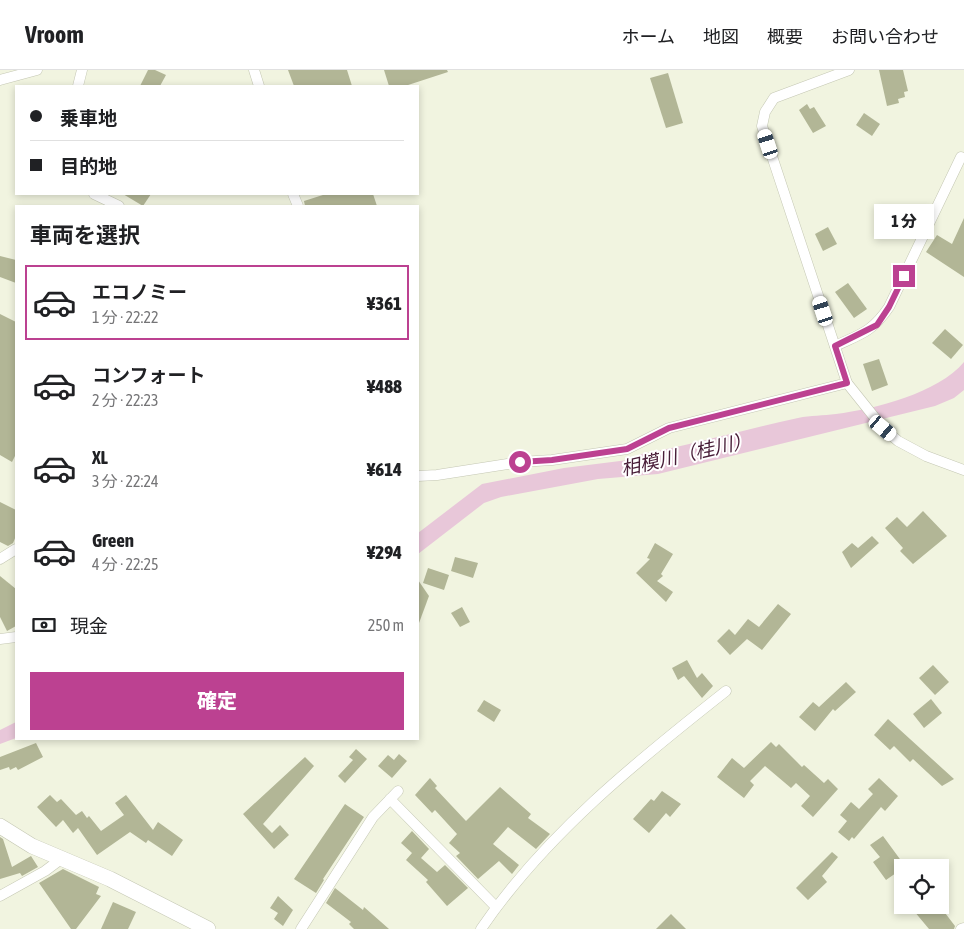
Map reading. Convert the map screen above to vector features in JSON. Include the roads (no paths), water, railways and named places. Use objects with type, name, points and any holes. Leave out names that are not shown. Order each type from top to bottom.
[{"type":"street","points":[[0,80],[37,70]]},
{"type":"street","points":[[78,85],[82,70]]},
{"type":"street","points":[[254,70],[259,85]]},
{"type":"street","points":[[849,70],[774,98],[765,112],[762,126],[847,383],[883,428],[898,441],[926,456],[964,470]]},
{"type":"street","points":[[835,346],[877,325],[889,307],[961,157]]},
{"type":"street","points":[[96,195],[117,205]]},
{"type":"street","points":[[419,476],[437,476],[520,462],[552,460],[627,449],[669,428],[847,383]]},
{"type":"street","points":[[0,559],[15,551]]},
{"type":"street","points":[[0,639],[15,637]]},
{"type":"street","points":[[481,929],[496,907],[548,846],[592,803],[726,691]]},
{"type":"street","points":[[301,929],[373,818],[398,790]]},
{"type":"street","points":[[390,799],[496,907]]},
{"type":"street","points":[[0,826],[32,846],[110,879],[208,929]]},
{"type":"street","points":[[0,896],[45,871],[61,858]]},
{"type":"water","name":"相模川（桂川）","points":[[964,362],[964,390],[954,398],[935,406],[658,474],[598,479],[501,497],[484,503],[419,553],[419,532],[482,484],[564,468],[628,460],[642,454],[798,418],[852,412],[887,404],[922,391],[953,373]]},
{"type":"water","points":[[15,722],[15,738],[0,744],[0,730]]}]
